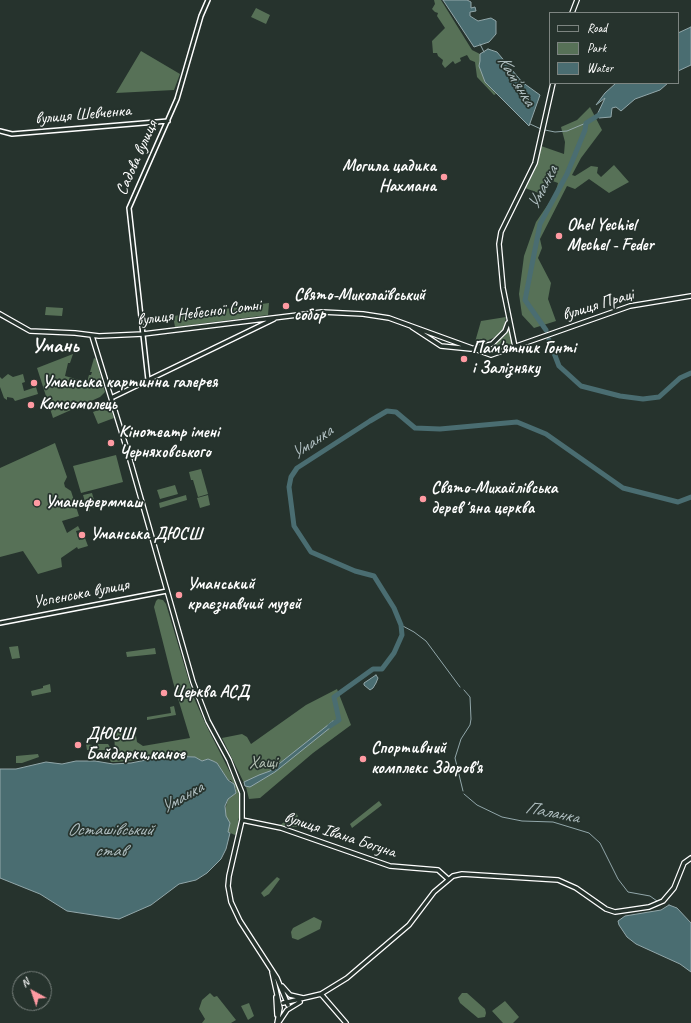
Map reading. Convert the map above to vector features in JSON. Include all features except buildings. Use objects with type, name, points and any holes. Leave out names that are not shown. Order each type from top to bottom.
[{"type":"main road","points":[[572,12],[577,0]]},
{"type":"main road","points":[[515,347],[503,288],[499,244],[501,232],[525,185],[538,152],[553,84]]},
{"type":"main road","name":"вулиця Праці","points":[[471,349],[491,355],[630,306],[691,296]]},
{"type":"main road","name":"вулиця Небесної Сотні","points":[[0,314],[23,329],[33,332],[75,333],[92,336],[143,334],[277,317],[338,312],[385,317],[408,324],[471,349]]},
{"type":"main road","points":[[111,398],[277,317]]},
{"type":"main road","points":[[257,320],[260,325]]},
{"type":"main road","points":[[408,324],[441,346],[471,349],[492,344],[505,330],[509,322]]},
{"type":"main road","points":[[92,336],[198,695],[211,726],[240,784],[243,802],[242,820],[230,870],[229,896],[240,921],[272,969],[280,984],[286,1003],[286,1010]]},
{"type":"main road","points":[[441,346],[444,343],[444,338]]},
{"type":"main road","name":"вулиця Івана Богуна","points":[[242,820],[281,828],[390,866],[438,870],[448,878]]},
{"type":"main road","points":[[280,1008],[286,1003],[321,994],[347,978],[413,921],[434,892],[448,878],[462,874],[558,880],[576,888],[609,911],[655,905],[664,901],[671,894],[685,861],[691,858]]},
{"type":"main road","points":[[272,969],[278,1023]]},
{"type":"main road","points":[[280,984],[290,995],[306,998]]},
{"type":"main road","points":[[275,988],[280,1008],[278,1023]]},
{"type":"main road","points":[[321,994],[346,1023]]},
{"type":"main road","points":[[278,1023],[286,1010],[306,998]]},
{"type":"main road","points":[[280,1008],[282,1011],[286,1010]]},
{"type":"street","name":"Садова вулиця","points":[[148,380],[129,208],[168,121],[185,76],[201,16],[208,0]]},
{"type":"street","name":"вулиця Шевченка","points":[[0,131],[12,134],[168,121]]},
{"type":"street","name":"Успенська вулиця","points":[[0,623],[167,591]]},
{"type":"green space","points":[[434,0],[441,0],[472,50],[480,54],[480,61],[485,82],[496,94],[494,95],[477,77],[475,62],[470,60],[467,55],[460,58],[461,61],[455,64],[453,61],[445,68],[442,64],[443,60],[437,53],[433,53],[432,41],[445,28],[437,16],[438,13],[432,9],[435,4]]},
{"type":"green space","points":[[256,8],[270,15],[266,24],[251,17]]},
{"type":"green space","points":[[141,51],[180,74],[174,90],[116,93]]},
{"type":"green space","points":[[590,107],[602,130],[581,158],[572,175],[575,176],[591,166],[598,167],[597,173],[601,177],[614,165],[629,182],[609,193],[589,179],[575,189],[567,186],[540,239],[542,248],[538,258],[551,283],[548,299],[556,321],[534,328],[522,315],[519,294],[524,256],[536,222],[555,194],[558,183],[550,180],[544,195],[525,188],[541,146],[564,154],[565,142],[561,127],[577,120]]},
{"type":"green space","points":[[269,303],[268,315],[175,327],[173,316]]},
{"type":"green space","points":[[46,307],[63,308],[62,316],[45,315]]},
{"type":"green space","points":[[506,317],[504,329],[498,336],[484,342],[475,342],[481,321]]},
{"type":"green space","points":[[510,329],[512,343],[510,347],[496,351],[481,349],[501,339]]},
{"type":"green space","points":[[73,354],[70,363],[68,363],[65,376],[87,382],[89,375],[91,375],[92,372],[90,372],[94,358],[96,359],[105,392],[100,397],[53,418],[37,368]]},
{"type":"green space","points":[[8,374],[13,377],[23,374],[25,382],[22,383],[24,391],[36,387],[38,394],[15,401],[13,398],[7,397],[7,400],[4,398],[0,387],[0,377],[2,379]]},
{"type":"green space","points":[[109,406],[114,418],[98,424],[93,412]]},
{"type":"green space","name":"Уманьферммаш","points":[[55,443],[67,477],[64,483],[65,487],[71,491],[79,516],[62,521],[67,533],[78,526],[80,530],[76,531],[79,540],[85,538],[88,546],[78,549],[77,547],[61,558],[62,567],[38,574],[23,551],[0,557],[0,468]]},
{"type":"green space","points":[[116,455],[123,482],[81,493],[73,466]]},
{"type":"green space","points":[[201,469],[208,494],[198,497],[189,472]]},
{"type":"green space","points":[[175,485],[178,494],[160,499],[157,490]]},
{"type":"green space","points":[[92,493],[96,507],[90,508],[90,511],[88,512],[83,495]]},
{"type":"green space","points":[[186,495],[187,500],[160,508],[159,503]]},
{"type":"green space","points":[[208,495],[210,505],[200,508],[197,498]]},
{"type":"green space","points":[[158,599],[163,600],[166,604],[194,698],[239,790],[240,812],[235,835],[228,832],[225,810],[228,799],[236,793],[236,789],[231,780],[228,780],[217,763],[208,759],[202,761],[195,757],[166,756],[159,758],[111,762],[108,756],[115,751],[114,731],[135,729],[137,742],[143,746],[190,738],[173,682],[154,607]]},
{"type":"green space","points":[[18,646],[20,658],[12,659],[9,647]]},
{"type":"green space","points":[[155,648],[156,654],[127,657],[126,652]]},
{"type":"green space","points":[[50,684],[51,692],[32,696],[31,691],[43,688],[43,686]]},
{"type":"green space","name":"Хащі","points":[[337,689],[351,725],[313,753],[260,798],[249,799],[246,787],[222,738],[242,734],[247,737],[251,744],[306,705]]},
{"type":"green space","points":[[174,706],[176,715],[147,720],[147,717],[171,713],[170,707]]},
{"type":"green space","points":[[86,744],[98,746],[98,744],[108,744],[112,750],[87,750]]},
{"type":"green space","points":[[38,754],[39,757],[22,763],[16,763],[16,756]]},
{"type":"green space","points":[[379,801],[382,805],[352,828],[350,824]]},
{"type":"green space","points":[[296,813],[298,816],[296,819],[299,827],[279,826]]},
{"type":"green space","points":[[277,877],[280,879],[269,894],[264,897],[261,893]]},
{"type":"green space","points":[[314,917],[322,921],[320,929],[298,940],[292,938],[291,932],[293,928]]},
{"type":"green space","points":[[210,993],[214,997],[217,996],[236,1020],[231,1023],[202,1023],[205,1019],[199,1009],[202,1000]]},
{"type":"green space","points":[[462,993],[467,993],[485,1009],[485,1017],[478,1018],[460,1003],[458,998]]},
{"type":"green space","points":[[505,1001],[519,1017],[513,1023],[503,1023],[492,1011]]},
{"type":"green space","points":[[249,1003],[254,1016],[248,1020],[241,1006]]},
{"type":"water","points":[[443,0],[467,0],[471,2],[471,8],[475,7],[476,11],[470,12],[470,16],[478,21],[491,18],[496,21],[496,34],[489,42],[474,47]]},
{"type":"water","points":[[691,27],[691,65],[679,71],[679,33]]},
{"type":"water","points":[[488,49],[497,52],[522,82],[540,95],[529,126],[485,82],[479,66],[480,54]]},
{"type":"water","points":[[615,84],[667,84],[660,90],[635,99],[621,111],[616,107],[612,108],[611,117],[599,118],[597,115],[605,98],[596,105],[605,93]]},
{"type":"water","points":[[376,675],[378,678],[376,683],[370,690],[364,685],[364,683]]},
{"type":"water","points":[[333,721],[336,723],[275,772],[250,787],[245,786],[244,782],[270,771]]},
{"type":"water","name":"Осташівський став","points":[[166,756],[195,757],[202,761],[208,759],[213,761],[217,763],[228,780],[234,784],[236,793],[228,799],[225,806],[226,816],[230,823],[228,832],[230,833],[226,849],[221,859],[207,873],[196,880],[179,884],[151,905],[119,919],[67,911],[40,894],[0,878],[0,769],[16,769],[46,762],[62,764],[76,761],[95,761],[113,764],[131,763]]},
{"type":"water","points":[[669,905],[677,908],[691,923],[691,972],[680,964],[636,944],[627,937],[619,925],[618,921],[625,916],[661,910]]},
{"type":"waterway","name":"Кам'янка","points":[[480,44],[484,52]]},
{"type":"waterway","name":"Уманка","points":[[546,330],[525,300],[540,224],[567,174],[585,130],[586,123],[602,113]]},
{"type":"waterway","name":"Кам'янка","points":[[545,130],[555,132],[567,131],[586,123]]},
{"type":"waterway","name":"Кам'янка","points":[[530,124],[541,129]]},
{"type":"waterway","name":"Уманка","points":[[549,340],[559,366],[581,386],[620,396],[643,399],[659,397],[680,378],[691,373]]},
{"type":"waterway","name":"Уманка","points":[[330,726],[339,720],[334,697],[373,669],[382,669],[394,653],[402,635],[401,625],[394,608],[374,576],[355,571],[311,552],[294,526],[289,487],[291,477],[297,468],[370,421],[387,411],[396,412],[415,428],[440,429],[517,422],[546,434],[623,488],[678,502],[691,497]]},
{"type":"waterway","name":"Паланка","points":[[401,625],[426,641],[460,687]]},
{"type":"waterway","name":"Паланка","points":[[463,791],[455,758],[461,739],[470,725],[471,719],[470,697],[464,690]]},
{"type":"waterway","name":"Паланка","points":[[464,794],[477,805],[502,817],[522,821],[553,822],[589,833],[600,843],[618,879],[628,892],[650,896],[657,901]]},
{"type":"place","name":"Могила цадика Нахмана","points":[[444,177]]},
{"type":"place","name":"Ohel Yechiel Mechel - Feder","points":[[559,236]]},
{"type":"place","name":"Свято-Миколаївський собор","points":[[286,306]]},
{"type":"place","name":"Пам'ятник Гонті і Залізняку","points":[[464,359]]},
{"type":"place","name":"Уманська картинна галерея","points":[[34,383]]},
{"type":"place","name":"Комсомолець","points":[[31,405]]},
{"type":"place","name":"Кінотеатр імені Черняховського","points":[[111,443]]},
{"type":"place","name":"Свято-Михайлівська деревʼяна церква","points":[[423,499]]},
{"type":"place","name":"Уманьферммаш","points":[[37,503]]},
{"type":"place","name":"Уманська ДЮСШ","points":[[82,535]]},
{"type":"place","name":"Уманський краєзнавчий музей","points":[[179,595]]},
{"type":"place","name":"Церква АСД","points":[[164,693]]},
{"type":"place","name":"ДЮСШ Байдарки,каное","points":[[78,745]]},
{"type":"place","name":"Спортивний комплекс Здоров'я","points":[[363,759]]},
{"type":"district","name":"Умань","points":[[55,346]]}]
